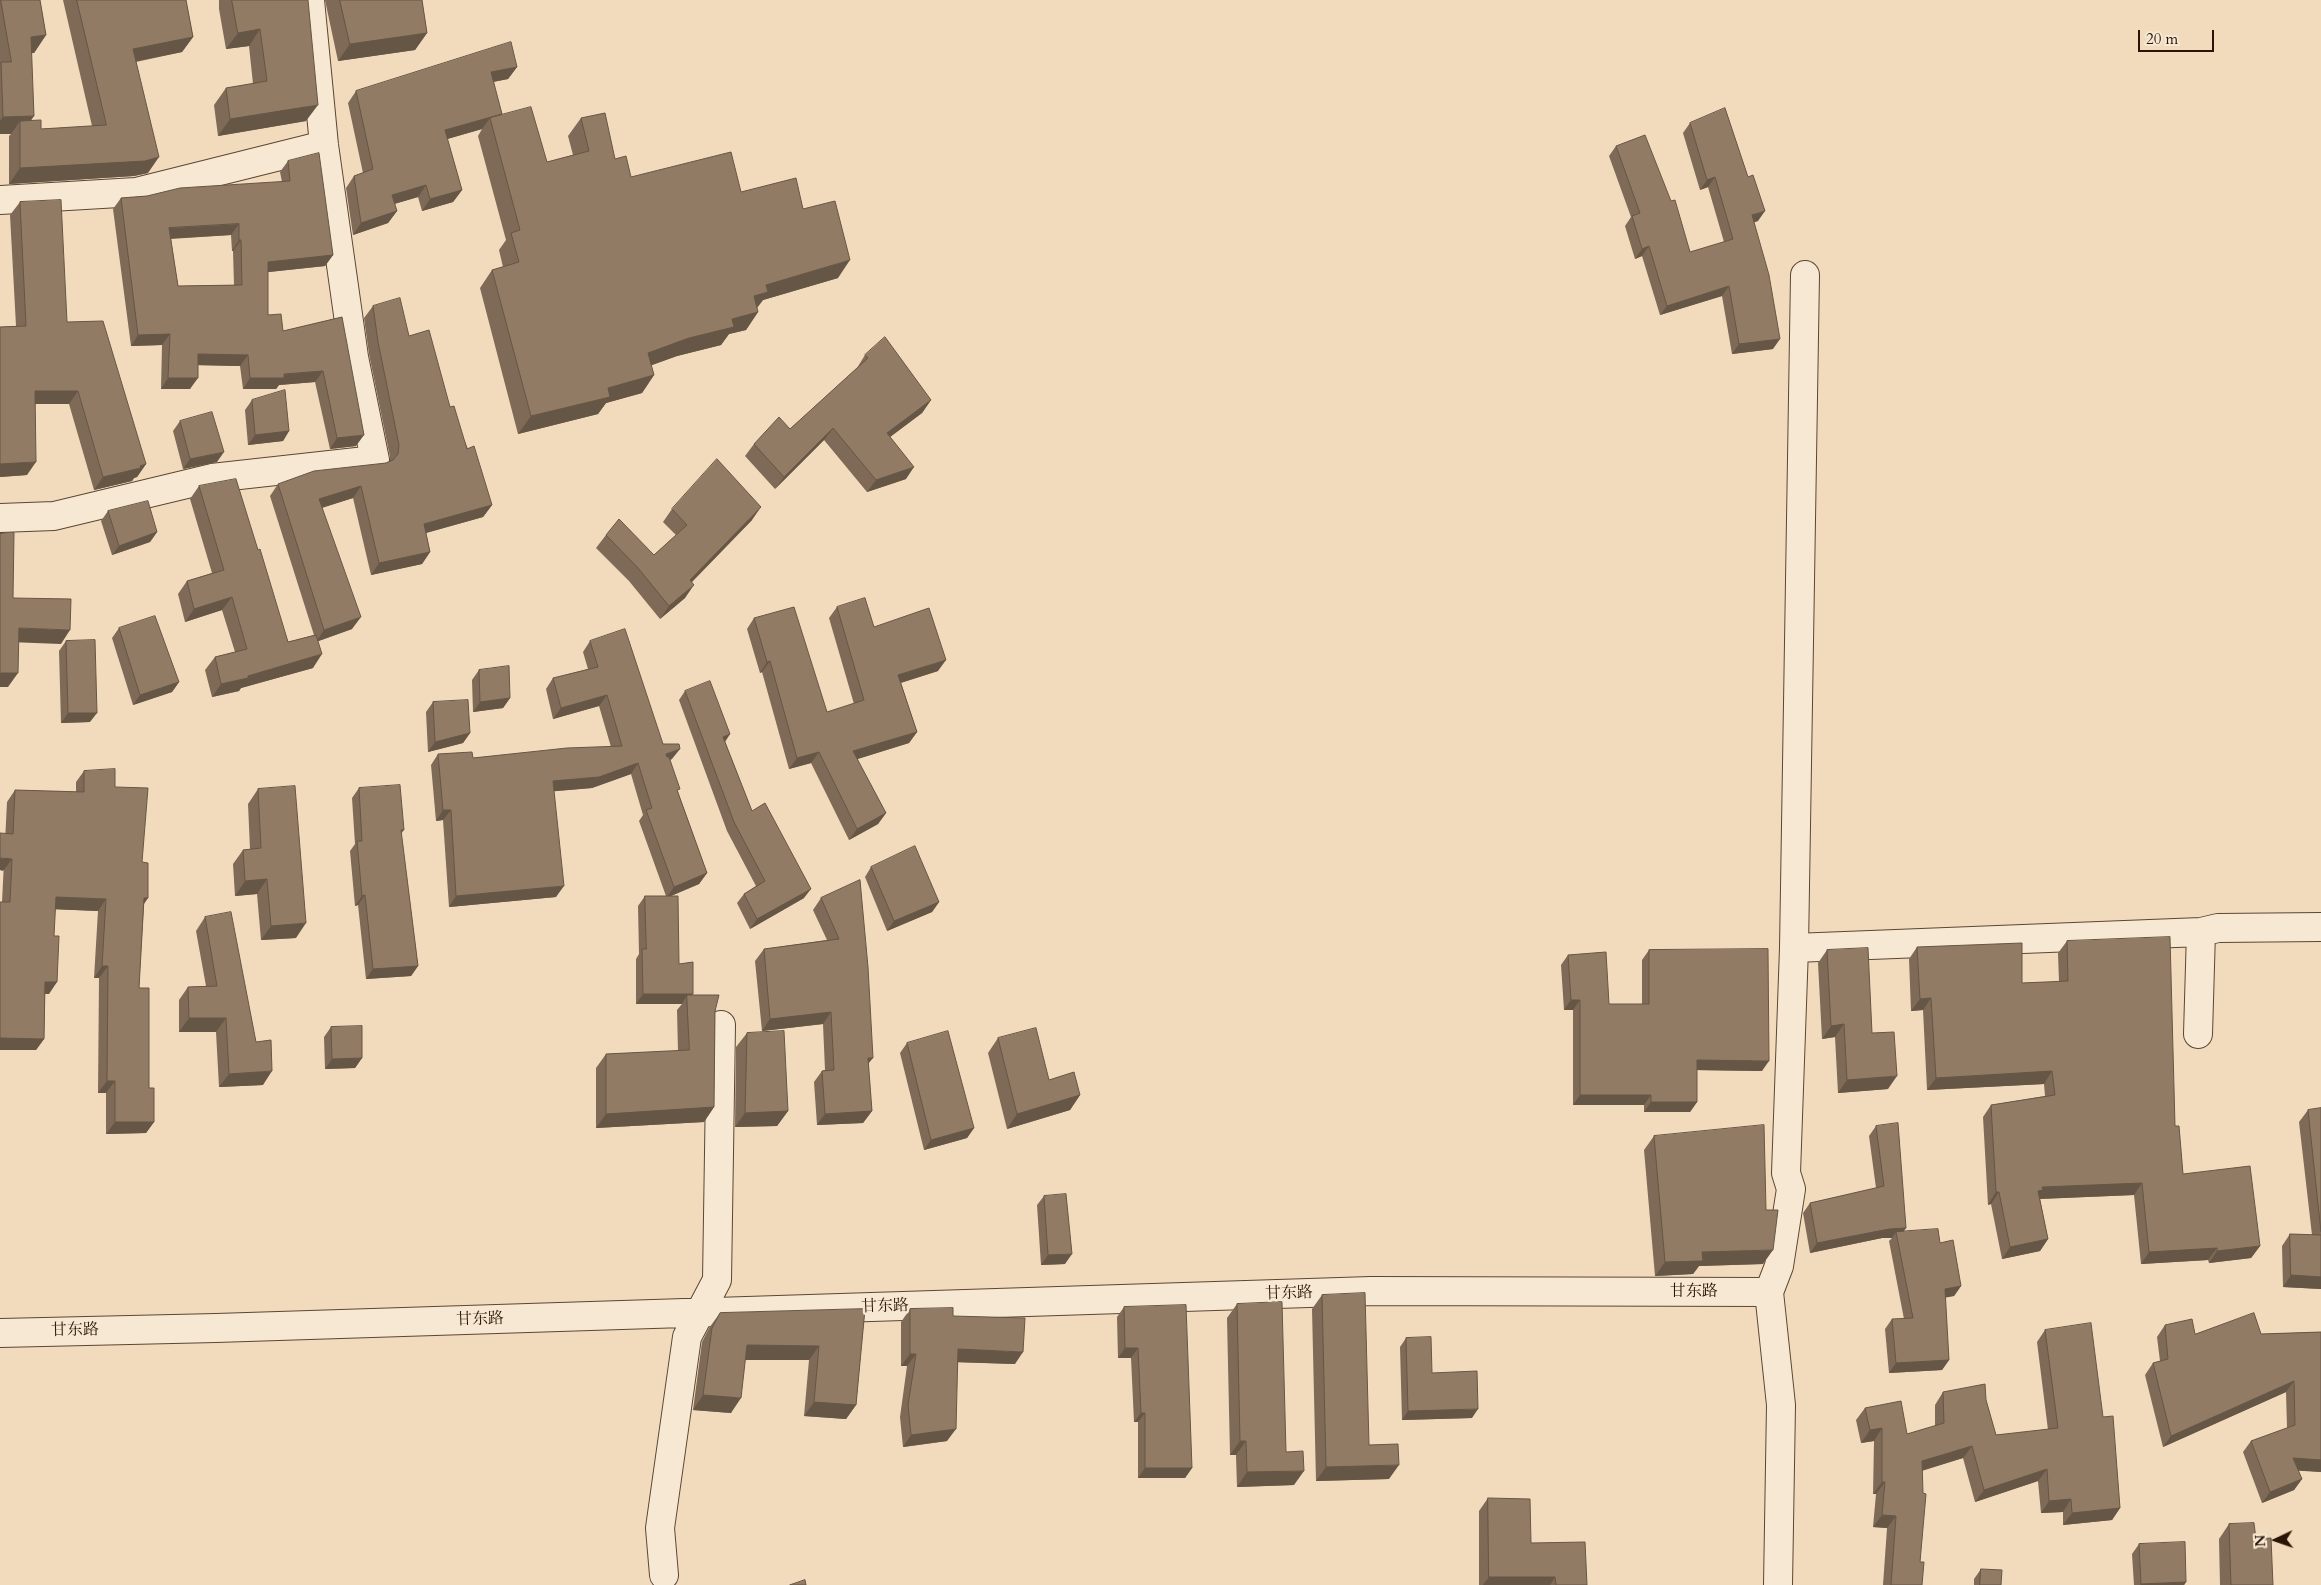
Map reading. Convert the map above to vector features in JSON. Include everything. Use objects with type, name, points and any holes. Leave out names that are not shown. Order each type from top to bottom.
[{"type":"street","points":[[0,518],[54,516],[212,478],[375,460],[354,357],[324,145],[310,0]]},
{"type":"street","points":[[0,200],[136,192],[324,145]]},
{"type":"street","points":[[1778,1585],[1781,1405],[1769,1292],[1779,1266],[1791,1189],[1786,1174],[1794,948],[1806,275]]},
{"type":"street","points":[[1794,948],[2201,932],[2218,928],[2321,927]]},
{"type":"street","points":[[2198,1034],[2201,932]]},
{"type":"street","points":[[664,1575],[660,1528],[687,1337],[717,1280],[721,1026]]},
{"type":"street","name":"甘东路","points":[[0,1333],[1371,1291],[1769,1292]]},
{"type":"building","points":[[1,0],[40,0],[46,35],[31,37],[34,116],[3,117],[1,62],[11,62]]},
{"type":"building","points":[[77,0],[186,0],[193,37],[133,49],[159,157],[145,161],[20,168],[20,121],[41,120],[41,129],[106,125]]},
{"type":"building","points":[[232,0],[308,0],[318,105],[230,119],[226,88],[267,81],[260,29],[238,33]]},
{"type":"building","points":[[340,0],[422,0],[427,33],[350,44]]},
{"type":"building","points":[[511,42],[517,67],[491,72],[502,114],[445,130],[462,190],[430,199],[426,185],[392,195],[397,211],[361,223],[354,176],[373,169],[356,91]]},
{"type":"building","points":[[531,107],[547,162],[589,151],[581,118],[605,113],[615,159],[626,156],[631,177],[731,152],[741,192],[796,178],[803,209],[835,201],[850,260],[766,285],[768,292],[754,296],[758,312],[732,319],[734,327],[689,338],[648,353],[654,375],[608,388],[610,397],[531,416],[492,270],[519,262],[511,233],[520,230],[490,118]]},
{"type":"building","points":[[1725,108],[1748,177],[1753,175],[1765,211],[1752,215],[1769,275],[1780,339],[1739,344],[1729,286],[1667,306],[1649,246],[1642,249],[1632,216],[1640,213],[1616,146],[1645,135],[1671,201],[1675,200],[1690,252],[1733,239],[1715,177],[1707,180],[1690,123]]},
{"type":"building","points":[[319,153],[333,255],[268,262],[268,315],[281,314],[283,331],[342,317],[364,435],[337,438],[323,371],[284,374],[284,378],[250,378],[248,355],[198,354],[198,378],[168,378],[170,334],[138,335],[121,198],[147,196],[180,188],[290,181],[288,161]],"holes":[[[239,224],[239,240],[241,240],[242,285],[178,286],[169,228]]]},
{"type":"building","points":[[61,200],[67,322],[103,321],[146,464],[140,466],[141,468],[103,477],[78,391],[35,391],[36,462],[0,464],[0,327],[26,326],[20,202]]},
{"type":"building","points":[[400,298],[409,336],[429,330],[450,407],[454,406],[467,449],[474,446],[492,505],[424,524],[430,552],[379,563],[361,486],[319,499],[361,617],[324,630],[278,484],[314,471],[386,463],[393,460],[398,454],[399,445],[378,342],[373,306]]},
{"type":"building","points":[[885,337],[931,400],[887,433],[914,467],[876,480],[833,428],[784,477],[754,444],[779,417],[790,429],[868,358],[865,355]]},
{"type":"building","points":[[285,390],[289,431],[255,435],[252,400]]},
{"type":"building","points":[[212,412],[224,452],[190,459],[180,421]]},
{"type":"building","points":[[717,459],[761,507],[690,580],[694,585],[669,606],[638,568],[606,535],[619,519],[654,555],[687,525],[672,509]]},
{"type":"building","points":[[236,479],[258,550],[260,549],[288,642],[316,635],[322,654],[248,676],[248,678],[221,684],[215,657],[247,649],[232,597],[194,609],[187,581],[224,570],[199,486]]},
{"type":"building","points":[[148,501],[157,532],[119,546],[108,511]]},
{"type":"building","points":[[14,533],[13,598],[71,599],[70,630],[19,628],[18,673],[0,673],[0,534]]},
{"type":"building","points":[[865,598],[874,627],[929,608],[946,660],[898,675],[917,732],[853,751],[886,813],[857,829],[819,752],[797,758],[770,661],[767,662],[754,618],[794,607],[827,712],[864,700],[837,607]]},
{"type":"building","points":[[155,616],[179,682],[140,695],[119,628]]},
{"type":"building","points":[[625,629],[663,744],[679,744],[680,749],[666,754],[669,757],[680,789],[677,790],[707,873],[674,887],[646,810],[652,808],[638,763],[599,777],[553,781],[564,886],[456,896],[451,810],[443,810],[438,754],[472,752],[473,758],[567,748],[622,746],[607,695],[561,708],[553,678],[598,667],[590,641]]},
{"type":"building","points":[[95,640],[97,713],[68,713],[66,641]]},
{"type":"building","points":[[509,666],[510,698],[480,702],[479,670]]},
{"type":"building","points":[[710,681],[730,734],[723,737],[752,811],[765,803],[811,889],[757,919],[744,894],[765,881],[734,822],[685,691]]},
{"type":"building","points":[[468,700],[470,733],[435,742],[433,702]]},
{"type":"building","points":[[115,769],[115,787],[148,788],[142,862],[148,863],[148,898],[144,898],[139,988],[149,988],[149,1088],[154,1088],[154,1122],[115,1122],[115,1081],[107,1081],[108,966],[102,966],[106,899],[56,897],[54,936],[59,936],[57,982],[45,982],[44,1039],[0,1038],[0,902],[10,902],[12,859],[0,858],[0,833],[13,834],[15,790],[84,792],[84,771]]},
{"type":"building","points":[[400,785],[404,830],[401,830],[418,966],[373,969],[365,895],[362,896],[357,841],[362,841],[359,788]]},
{"type":"building","points":[[295,786],[306,923],[271,926],[267,879],[245,881],[243,850],[261,848],[258,789]]},
{"type":"building","points":[[915,846],[939,902],[894,921],[871,867]]},
{"type":"building","points":[[860,880],[868,967],[873,1058],[868,1058],[872,1111],[825,1114],[822,1071],[834,1070],[831,1012],[770,1019],[764,949],[839,939],[821,898]]},
{"type":"building","points":[[645,896],[678,896],[679,964],[693,962],[693,994],[643,994],[642,949],[646,949]]},
{"type":"building","points":[[231,912],[256,1042],[271,1040],[272,1071],[229,1074],[226,1018],[189,1018],[188,987],[217,986],[205,917]]},
{"type":"building","points":[[2170,937],[2175,1126],[2179,1126],[2183,1174],[2250,1166],[2260,1246],[2217,1251],[2217,1248],[2149,1252],[2142,1183],[2042,1187],[2043,1190],[2038,1191],[2048,1239],[2010,1247],[1999,1192],[1996,1192],[1991,1105],[2055,1095],[2052,1071],[1936,1078],[1931,998],[1920,999],[1917,947],[2022,943],[2022,983],[2068,981],[2067,941]]},
{"type":"building","points":[[1868,948],[1872,1033],[1894,1032],[1897,1076],[1847,1080],[1844,1024],[1831,1026],[1827,950]]},
{"type":"building","points":[[1768,949],[1769,1061],[1697,1060],[1697,1102],[1651,1102],[1651,1095],[1580,1095],[1580,1000],[1571,1000],[1568,955],[1606,952],[1609,1004],[1649,1004],[1649,950]]},
{"type":"building","points":[[687,995],[719,995],[715,1011],[714,1107],[606,1114],[606,1054],[689,1050]]},
{"type":"building","points":[[362,1026],[362,1058],[332,1059],[331,1027]]},
{"type":"building","points":[[1036,1028],[1049,1080],[1074,1072],[1080,1095],[1017,1114],[998,1038]]},
{"type":"building","points":[[784,1031],[788,1111],[745,1113],[747,1033]]},
{"type":"building","points":[[948,1031],[974,1128],[931,1140],[907,1043]]},
{"type":"building","points":[[2321,1108],[2321,1232],[2308,1110]]},
{"type":"building","points":[[1898,1123],[1906,1228],[1889,1229],[1817,1243],[1810,1203],[1884,1186],[1876,1126]]},
{"type":"building","points":[[1764,1125],[1766,1210],[1778,1210],[1773,1250],[1702,1252],[1703,1261],[1665,1262],[1654,1136]]},
{"type":"building","points":[[1066,1194],[1072,1254],[1048,1255],[1044,1196]]},
{"type":"building","points":[[1938,1229],[1940,1243],[1953,1240],[1961,1286],[1945,1289],[1949,1360],[1896,1363],[1892,1319],[1913,1318],[1896,1232]]},
{"type":"building","points":[[2290,1234],[2321,1235],[2321,1277],[2291,1275]]},
{"type":"building","points":[[1365,1293],[1369,1445],[1398,1444],[1399,1465],[1326,1467],[1322,1295]]},
{"type":"building","points":[[1282,1302],[1286,1452],[1303,1451],[1304,1471],[1247,1472],[1246,1441],[1240,1441],[1237,1304]]},
{"type":"building","points":[[1186,1305],[1192,1468],[1145,1468],[1145,1413],[1141,1413],[1138,1348],[1125,1348],[1124,1307]]},
{"type":"building","points":[[953,1308],[953,1316],[1025,1318],[1023,1352],[958,1349],[956,1429],[911,1435],[908,1405],[916,1354],[910,1354],[910,1309]]},
{"type":"building","points":[[865,1309],[856,1405],[814,1402],[819,1346],[747,1345],[741,1398],[703,1395],[712,1328],[720,1313]]},
{"type":"building","points":[[2254,1313],[2261,1334],[2321,1332],[2321,1460],[2293,1458],[2302,1479],[2270,1492],[2251,1441],[2295,1425],[2294,1381],[2171,1436],[2153,1363],[2168,1359],[2165,1325],[2192,1319],[2195,1334]]},
{"type":"building","points":[[2091,1323],[2103,1417],[2113,1416],[2120,1508],[2072,1513],[2071,1499],[2049,1501],[2047,1469],[1984,1490],[1972,1446],[1922,1461],[1923,1493],[1926,1494],[1920,1562],[1924,1562],[1922,1585],[1891,1585],[1896,1516],[1882,1515],[1885,1482],[1882,1482],[1882,1428],[1870,1430],[1865,1408],[1901,1401],[1907,1434],[1944,1423],[1943,1392],[1985,1384],[1986,1400],[1996,1435],[2058,1428],[2045,1330]]},
{"type":"building","points":[[1431,1337],[1432,1373],[1477,1371],[1478,1409],[1408,1411],[1406,1338]]},
{"type":"building","points":[[1488,1498],[1530,1499],[1531,1543],[1585,1542],[1587,1585],[1556,1585],[1555,1577],[1489,1577]]},
{"type":"building","points":[[2254,1523],[2256,1539],[2271,1538],[2273,1585],[2231,1585],[2229,1524]]},
{"type":"building","points":[[2185,1542],[2186,1582],[2141,1584],[2139,1544]]},
{"type":"building","points":[[1981,1569],[2002,1570],[2001,1585],[1980,1585]]},
{"type":"building","points":[[805,1580],[806,1585],[790,1585]]}]
